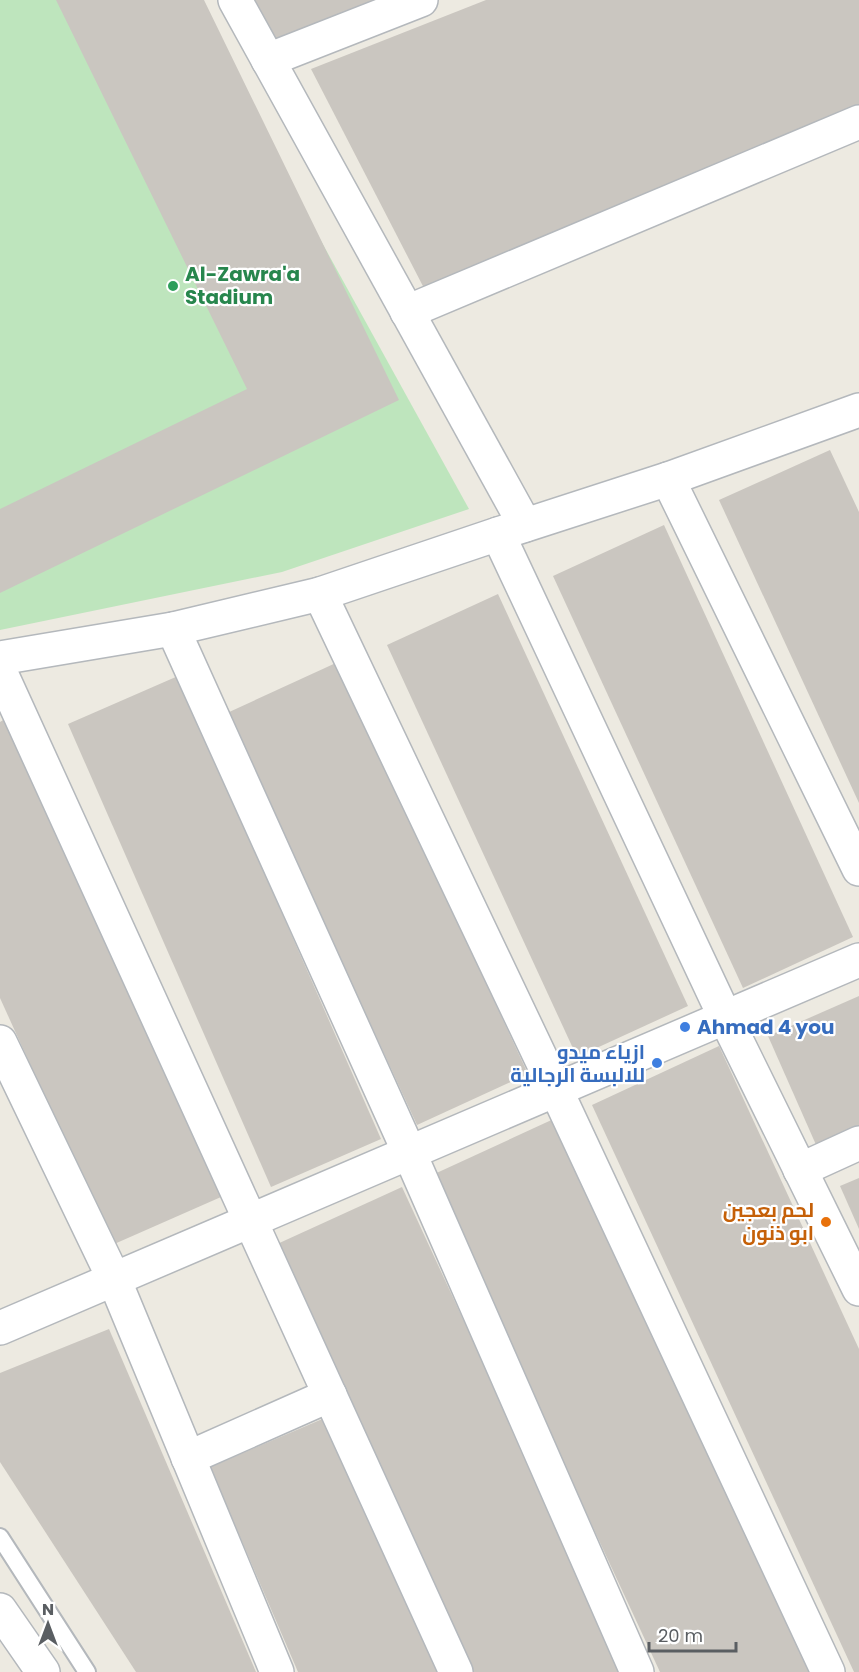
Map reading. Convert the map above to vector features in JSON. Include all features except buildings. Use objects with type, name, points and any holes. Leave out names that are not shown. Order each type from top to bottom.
[{"type":"street","points":[[235,0],[407,312],[512,529],[725,1017],[859,1289]]},
{"type":"street","points":[[268,60],[421,0]]},
{"type":"street","points":[[407,312],[859,123]]},
{"type":"street","points":[[0,658],[173,629],[320,594],[668,479],[859,410]]},
{"type":"street","points":[[668,479],[859,869]]},
{"type":"street","points":[[320,594],[556,1090],[828,1672]]},
{"type":"street","points":[[173,629],[409,1152],[637,1672]]},
{"type":"street","points":[[0,671],[456,1672]]},
{"type":"street","points":[[0,1328],[859,960]]},
{"type":"street","points":[[0,1042],[114,1279],[277,1672]]},
{"type":"street","points":[[800,1170],[859,1143]]},
{"type":"street","points":[[188,1458],[330,1395]]},
{"type":"street","points":[[0,1610],[43,1672]]},
{"type":"lane","points":[[0,1537],[87,1672]]},
{"type":"green space","name":"Al-Zawra'a Stadium","points":[[0,0],[188,0],[469,509],[282,572],[0,630]]},
{"type":"place","name":"Al-Zawra'a Stadium","points":[[173,286]]},
{"type":"place","name":"Ahmad 4 you","points":[[685,1027]]},
{"type":"place","name":"ازياء ميدو للالبسة الرجالية","points":[[657,1063]]},
{"type":"place","name":"لحم بعجين ابو ذنون","points":[[826,1222]]}]
